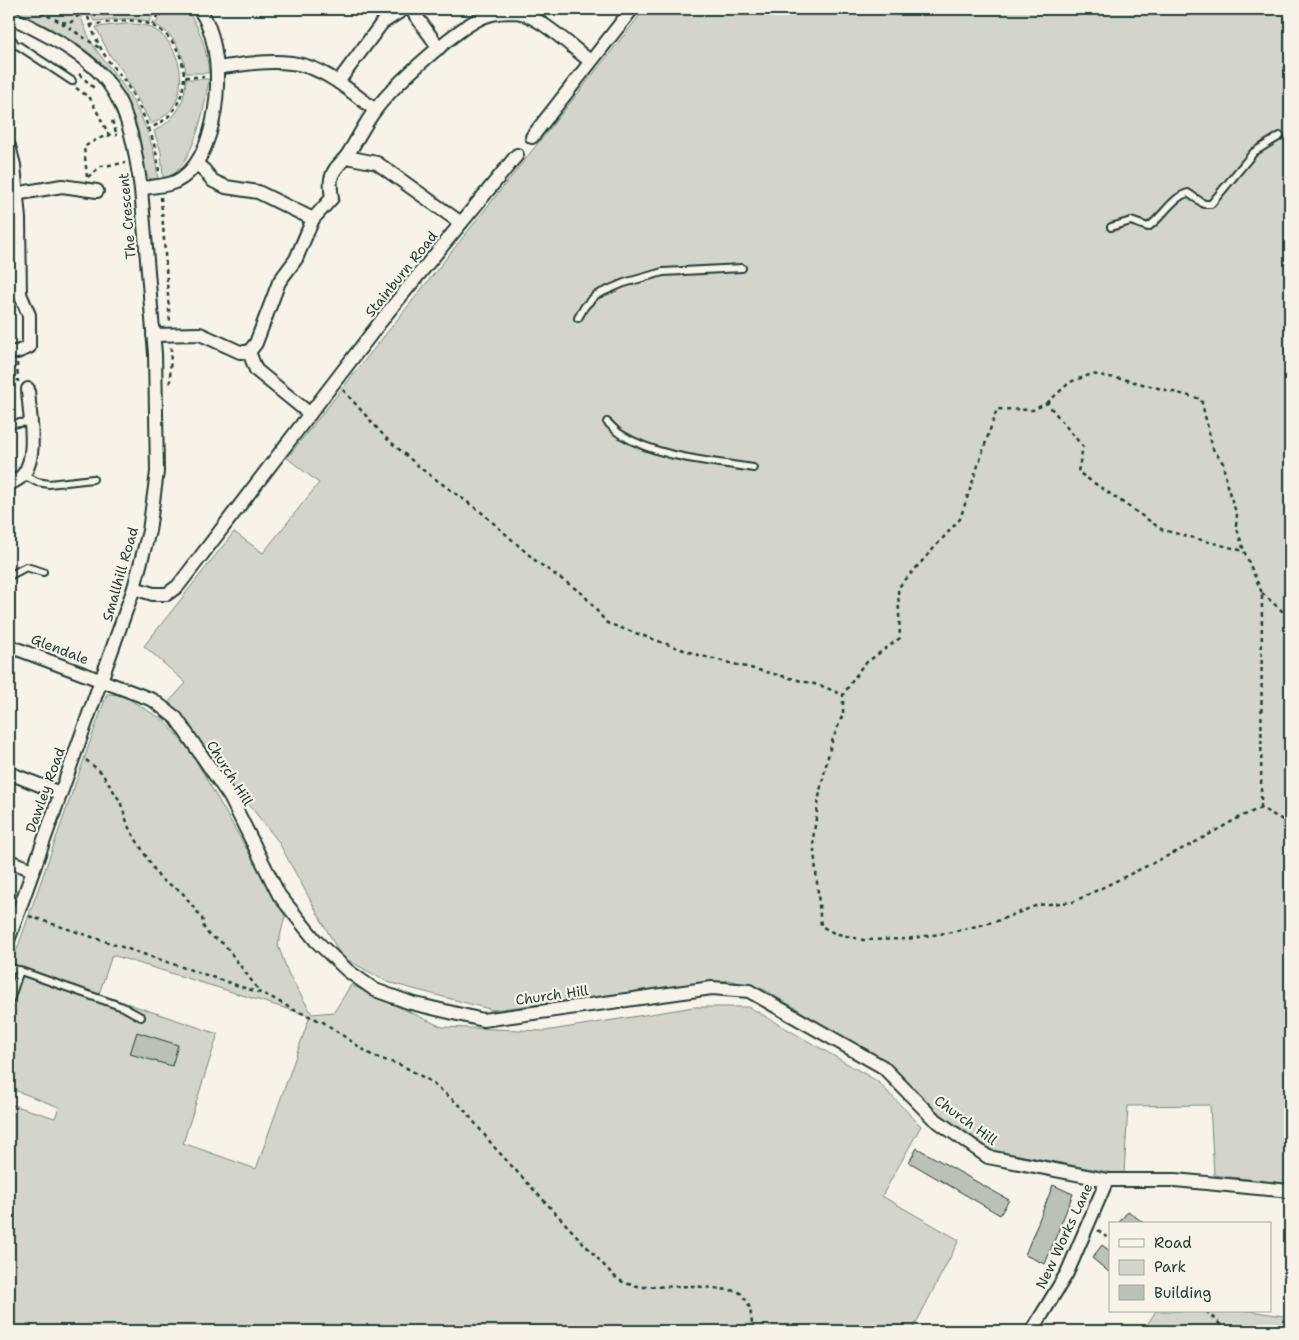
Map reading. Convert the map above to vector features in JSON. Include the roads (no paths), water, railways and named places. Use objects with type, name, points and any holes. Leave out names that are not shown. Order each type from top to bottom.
[{"type":"street","points":[[141,189],[166,186],[182,179],[197,164],[204,148],[214,113],[218,76],[213,72],[211,32],[204,14],[199,9]]},
{"type":"street","points":[[338,82],[382,23],[404,9]]},
{"type":"street","points":[[411,9],[438,48]]},
{"type":"street","points":[[532,137],[632,9]]},
{"type":"street","points":[[249,352],[256,343],[280,282],[296,258],[313,220],[332,198],[330,180],[334,170],[346,157],[375,110],[390,93],[438,48],[488,15],[516,10],[537,20],[590,61]]},
{"type":"street","name":"The Crescent","points":[[9,16],[50,37],[100,73],[109,84],[126,119],[137,162],[141,189],[157,391],[157,472]]},
{"type":"street","points":[[213,72],[252,63],[291,63],[307,66],[338,82],[375,110]]},
{"type":"street","points":[[9,146],[14,166],[12,194],[19,219],[20,294],[29,315],[30,342],[29,346],[13,352]]},
{"type":"street","name":"Stainburn Road","points":[[134,588],[152,594],[167,594],[178,586],[388,312],[517,155]]},
{"type":"street","points":[[346,157],[377,163],[461,223]]},
{"type":"street","points":[[197,164],[213,181],[226,188],[258,192],[313,220]]},
{"type":"street","points":[[12,194],[62,186],[97,191]]},
{"type":"street","points":[[153,336],[200,334],[234,350],[249,352]]},
{"type":"street","points":[[249,352],[256,370],[310,414]]},
{"type":"street","points":[[9,484],[24,475],[32,456],[28,389]]},
{"type":"street","name":"Smallhill Road","points":[[101,681],[134,588],[149,531],[157,472]]},
{"type":"street","name":"Glendale","points":[[9,646],[101,681]]},
{"type":"street","name":"Dawley Road","points":[[9,938],[101,681]]},
{"type":"street","name":"Church Hill","points":[[101,681],[153,700],[176,718],[230,797],[279,895],[316,941],[348,971],[375,990],[411,1003],[483,1020],[712,988],[749,991],[883,1067],[933,1118],[988,1156],[1107,1180],[1175,1180],[1290,1191]]},
{"type":"street","points":[[9,773],[60,793]]},
{"type":"street","points":[[9,861],[33,870]]},
{"type":"street","name":"New Works Lane","points":[[1032,1331],[1067,1273],[1107,1180]]},
{"type":"lane","points":[[10,43],[19,46],[72,81]]},
{"type":"lane","points":[[1111,227],[1131,221],[1148,227],[1181,195],[1188,193],[1204,204],[1211,204],[1254,152],[1280,136]]},
{"type":"lane","points":[[578,318],[585,306],[596,295],[663,272],[742,268]]},
{"type":"lane","points":[[9,424],[30,422]]},
{"type":"lane","points":[[607,422],[621,435],[654,449],[691,458],[753,468]]},
{"type":"lane","points":[[24,475],[37,482],[48,484],[93,479]]},
{"type":"lane","points":[[9,576],[26,566],[43,572]]},
{"type":"lane","points":[[9,967],[123,1007],[141,1017]]},
{"type":"lane","points":[[9,1003],[20,970]]}]
